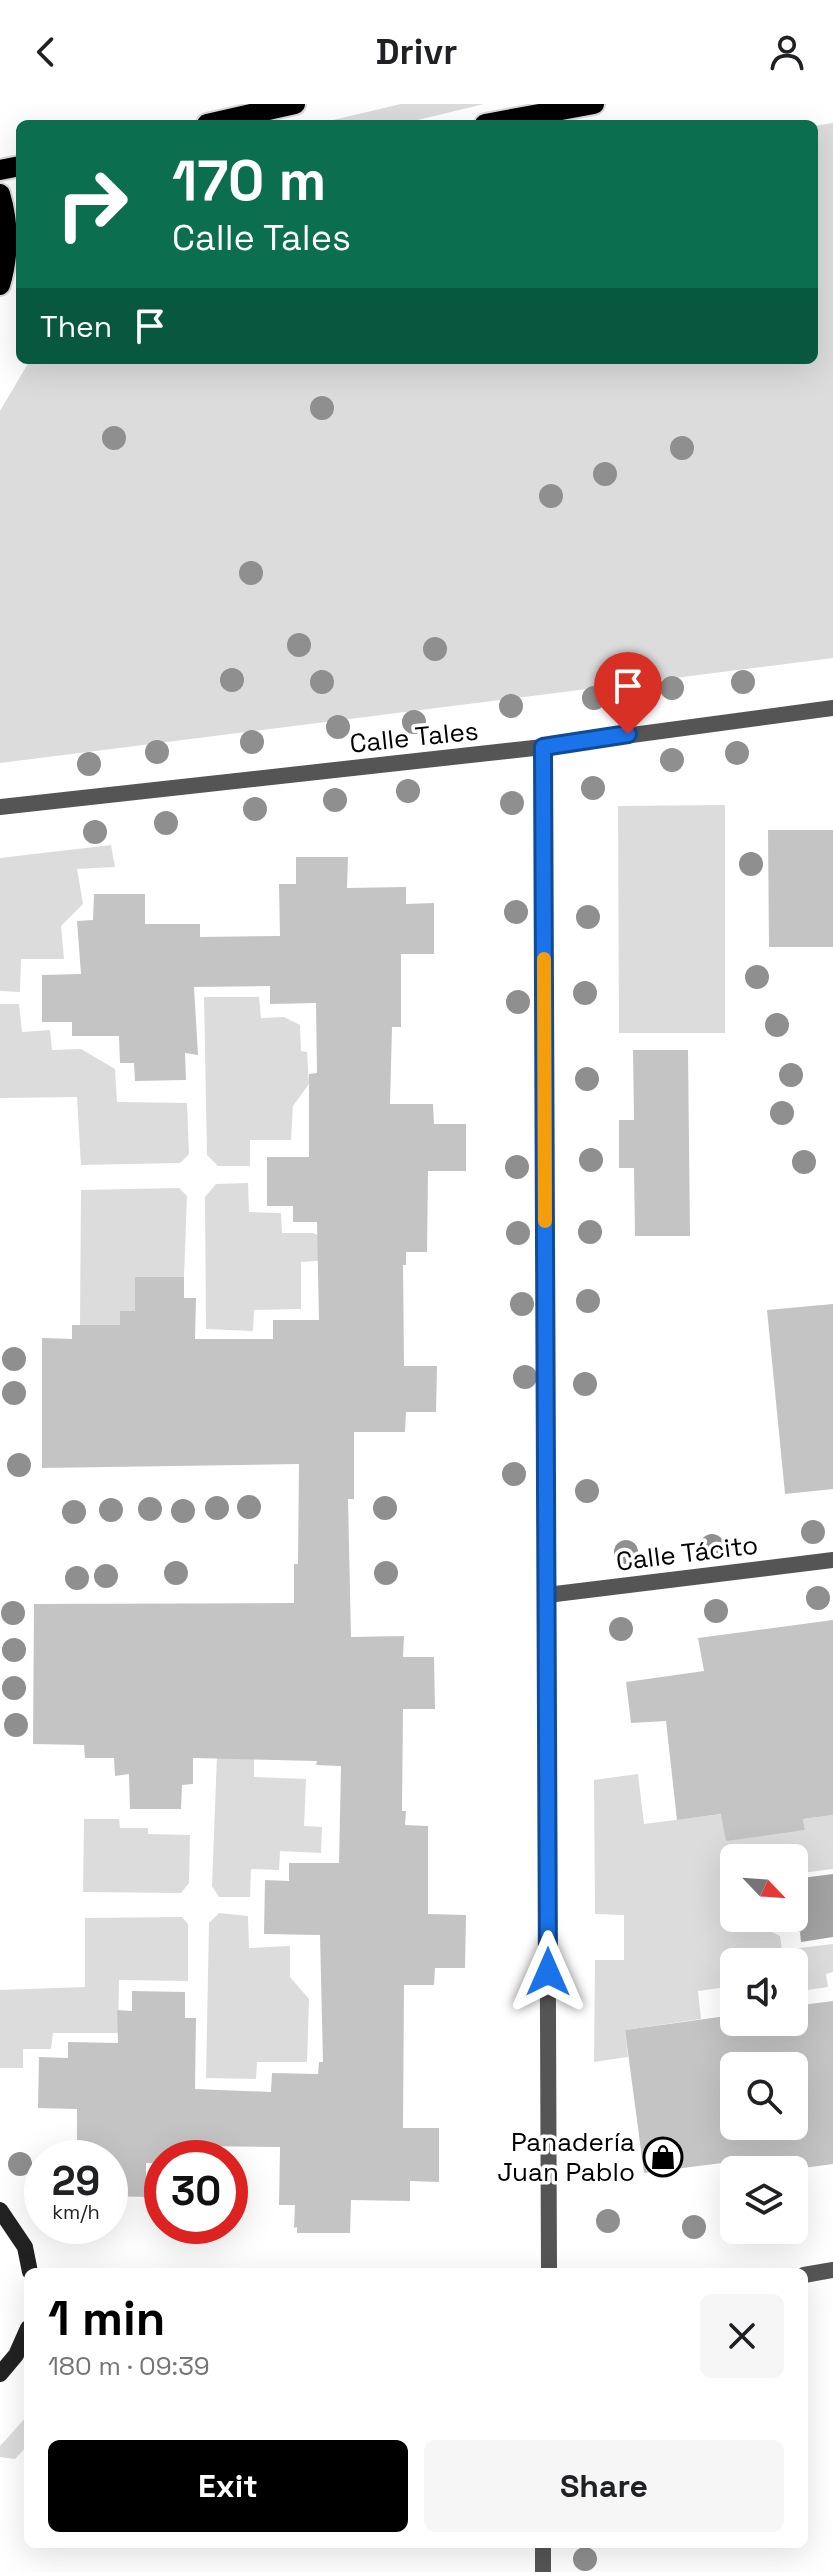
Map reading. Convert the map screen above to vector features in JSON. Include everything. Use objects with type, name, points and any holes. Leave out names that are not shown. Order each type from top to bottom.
[{"type":"main road","points":[[225,120],[295,104]]},
{"type":"main road","points":[[507,120],[594,104]]},
{"type":"main road","points":[[0,194],[13,259],[0,285]]},
{"type":"main road","points":[[0,2210],[25,2247],[29,2268]]},
{"type":"main road","points":[[0,2374],[16,2355],[24,2337]]},
{"type":"street","name":"Calle Tales","points":[[0,807],[543,747],[833,708]]},
{"type":"street","points":[[543,747],[549,2268]]},
{"type":"street","name":"Calle Tácito","points":[[547,1595],[833,1560]]},
{"type":"street","points":[[808,2274],[833,2270]]},
{"type":"street","points":[[543,2548],[543,2572]]},
{"type":"shaded area","points":[[401,104],[484,104],[418,120],[333,120]]},
{"type":"shaded area","points":[[833,123],[833,658],[0,763],[0,411],[28,364],[818,364],[818,125]]},
{"type":"shaded area","points":[[725,805],[725,1033],[619,1033],[618,806]]},
{"type":"shaded area","points":[[111,845],[115,867],[77,869],[83,904],[61,926],[64,959],[21,959],[20,992],[0,991],[0,858]]},
{"type":"shaded area","points":[[204,997],[259,997],[261,1018],[284,1017],[300,1025],[301,1051],[307,1052],[309,1084],[293,1106],[291,1140],[250,1140],[250,1166],[218,1166],[207,1155]]},
{"type":"shaded area","points":[[0,1004],[19,1004],[22,1032],[50,1030],[52,1050],[81,1049],[115,1069],[117,1102],[187,1103],[189,1154],[180,1163],[81,1165],[77,1097],[0,1098]]},
{"type":"shaded area","points":[[248,1183],[249,1212],[281,1213],[282,1233],[313,1233],[345,1247],[345,1259],[301,1262],[301,1309],[254,1310],[253,1331],[206,1329],[205,1197],[216,1184]]},
{"type":"shaded area","points":[[179,1188],[187,1196],[184,1277],[135,1277],[136,1311],[120,1311],[120,1325],[80,1325],[81,1190]]},
{"type":"shaded area","points":[[217,1755],[254,1756],[254,1777],[306,1779],[304,1826],[322,1827],[321,1853],[280,1851],[279,1870],[251,1869],[250,1897],[219,1897],[212,1886]]},
{"type":"shaded area","points":[[638,1774],[644,1824],[722,1814],[796,1831],[805,1830],[803,1819],[833,1815],[833,1869],[808,1872],[808,1844],[720,1844],[720,1932],[772,1932],[780,1936],[782,1948],[720,1948],[720,1988],[698,1991],[701,2019],[625,2030],[628,2057],[594,2062],[595,1960],[624,1960],[624,1915],[595,1914],[594,1780]]},
{"type":"shaded area","points":[[84,1819],[119,1819],[120,1828],[148,1828],[148,1834],[190,1835],[189,1883],[181,1893],[83,1892]]},
{"type":"shaded area","points":[[833,1874],[833,1937],[801,1942],[800,1932],[808,1932],[808,1877]]},
{"type":"shaded area","points":[[219,1913],[248,1916],[249,1948],[290,1946],[290,1977],[309,1999],[307,2062],[257,2062],[256,2079],[206,2078],[209,1923]]},
{"type":"shaded area","points":[[182,1917],[188,1924],[188,1981],[119,1980],[118,2033],[53,2033],[51,2049],[23,2049],[23,2068],[0,2068],[0,1990],[85,1987],[85,1918]]},
{"type":"shaded area","points":[[833,1944],[833,1972],[826,1974],[828,1987],[808,1990],[808,1948],[799,1948]]},
{"type":"shaded area","points":[[24,2419],[24,2449],[15,2459],[0,2457],[0,2446]]},
{"type":"building","points":[[768,830],[833,830],[833,947],[769,947]]},
{"type":"building","points":[[296,857],[348,857],[347,888],[406,887],[406,904],[434,903],[434,954],[401,954],[401,1027],[392,1027],[390,1104],[433,1104],[434,1124],[466,1124],[466,1171],[428,1171],[427,1252],[406,1252],[406,1265],[403,1265],[404,1366],[437,1366],[436,1412],[406,1412],[405,1432],[354,1432],[354,1499],[348,1499],[351,1637],[404,1636],[403,1657],[434,1657],[435,1709],[403,1709],[402,1811],[406,1811],[405,1825],[428,1826],[428,1914],[466,1915],[465,1968],[435,1968],[434,1985],[404,1985],[403,2128],[439,2128],[439,2182],[410,2181],[410,2201],[351,2200],[350,2233],[297,2233],[297,2227],[294,2228],[295,2205],[279,2205],[280,2147],[248,2147],[248,2140],[144,2140],[144,2197],[128,2196],[128,2140],[77,2140],[77,2109],[38,2108],[39,2057],[68,2058],[68,2042],[118,2043],[117,2010],[132,2011],[132,1991],[185,1992],[185,2018],[196,2018],[195,2089],[271,2092],[272,2073],[318,2074],[319,2062],[323,2062],[320,1935],[264,1934],[265,1880],[289,1881],[289,1863],[339,1863],[341,1766],[316,1765],[317,1761],[193,1758],[193,1784],[182,1785],[181,1809],[130,1809],[129,1774],[115,1776],[114,1758],[85,1758],[84,1745],[33,1744],[34,1604],[294,1603],[294,1564],[298,1564],[299,1464],[42,1468],[42,1338],[72,1339],[72,1325],[120,1325],[120,1311],[135,1311],[135,1277],[184,1277],[184,1298],[196,1298],[195,1339],[273,1339],[273,1320],[319,1320],[317,1222],[293,1222],[293,1206],[267,1206],[267,1157],[309,1157],[309,1074],[317,1073],[316,1003],[270,1004],[270,986],[194,987],[198,1055],[185,1053],[186,1080],[135,1081],[134,1063],[120,1063],[119,1036],[72,1036],[72,1022],[42,1022],[42,975],[81,974],[77,921],[93,920],[94,894],[145,894],[145,924],[200,924],[200,937],[280,936],[279,884],[296,884]]},
{"type":"building","points":[[633,1050],[688,1050],[690,1236],[635,1236],[634,1168],[619,1168],[619,1120],[634,1120]]},
{"type":"building","points":[[833,1304],[833,1489],[785,1494],[767,1310]]},
{"type":"building","points":[[833,1620],[833,1815],[803,1819],[805,1830],[726,1841],[721,1814],[677,1820],[666,1721],[631,1723],[626,1682],[704,1671],[698,1638]]},
{"type":"building","points":[[833,2001],[833,2164],[808,2167],[808,2156],[720,2156],[720,2163],[644,2173],[625,2030],[720,2017],[720,2036],[808,2036],[808,2004]]},
{"type":"slow traffic","points":[[544,959],[545,1221]]},
{"type":"place","name":"Panadería Juan Pablo","points":[[663,2157]]},
{"type":"route","points":[[548,1972],[543,747],[628,734]]}]
